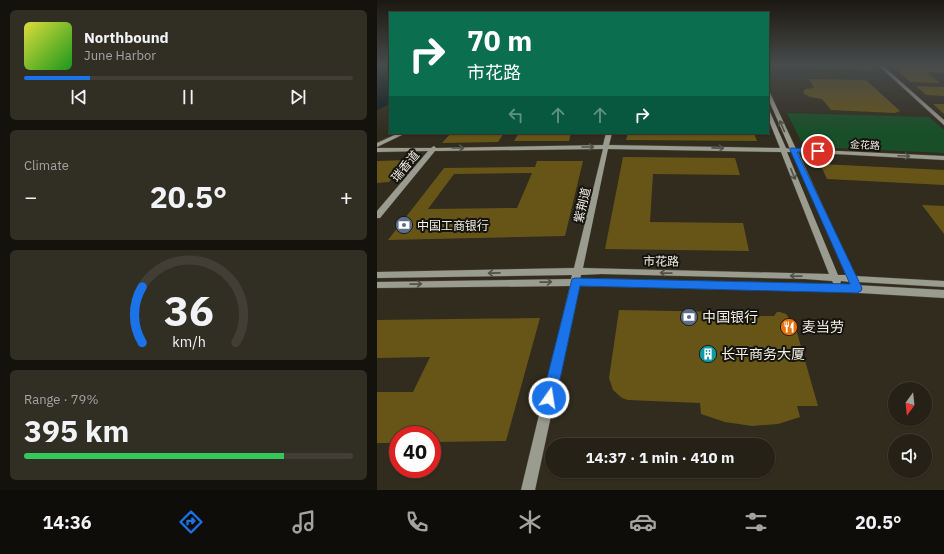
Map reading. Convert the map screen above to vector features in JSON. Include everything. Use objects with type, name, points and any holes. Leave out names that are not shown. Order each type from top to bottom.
[{"type":"main road","points":[[905,88],[944,123]]},
{"type":"main road","points":[[769,96],[857,288]]},
{"type":"main road","points":[[769,114],[839,288]]},
{"type":"main road","points":[[377,145],[401,134]]},
{"type":"main road","name":"紫荆道","points":[[528,490],[609,134]]},
{"type":"main road","name":"金花路","points":[[377,150],[434,148],[606,147],[783,149],[944,158]]},
{"type":"main road","name":"瑞香道","points":[[377,216],[434,148]]},
{"type":"main road","name":"市花路","points":[[377,275],[853,278],[944,284]]},
{"type":"main road","name":"市花路","points":[[377,285],[577,277],[857,288],[944,294]]},
{"type":"green space","points":[[787,113],[929,117],[944,130],[944,153],[816,147],[801,141]]},
{"type":"shaded area","points":[[377,88],[389,88],[389,104],[377,110]]},
{"type":"building","points":[[875,88],[900,111],[895,113],[831,110],[822,99],[810,97],[803,93],[805,89]]},
{"type":"building","points":[[918,88],[944,88],[944,96],[926,95]]},
{"type":"building","points":[[933,104],[944,104],[944,114]]},
{"type":"building","points":[[450,134],[503,134],[498,142],[442,143]]},
{"type":"building","points":[[518,134],[571,134],[569,141],[514,141]]},
{"type":"building","points":[[628,134],[754,134],[757,141],[626,140]]},
{"type":"building","points":[[623,157],[735,158],[740,175],[653,174],[650,222],[743,223],[749,251],[605,249]]},
{"type":"building","points":[[408,160],[389,182],[377,183],[377,161]]},
{"type":"building","points":[[537,161],[583,161],[565,236],[388,240],[444,168],[535,167]],"holes":[[[532,173],[517,208],[428,209],[454,174]]]},
{"type":"building","points":[[820,164],[944,170],[944,185],[827,179]]},
{"type":"building","points":[[922,205],[944,206],[944,234]]},
{"type":"building","name":"长平商务大厦","points":[[619,310],[728,312],[729,316],[774,316],[777,312],[786,314],[789,318],[792,329],[796,329],[818,406],[797,406],[800,417],[778,424],[752,426],[725,422],[701,414],[700,403],[628,400],[622,398],[613,390],[609,378]]},
{"type":"building","points":[[540,318],[506,441],[441,442],[441,426],[389,426],[389,443],[377,443],[377,392],[413,392],[430,357],[377,358],[377,320]]},
{"type":"place","name":"中国工商银行","points":[[404,225]]},
{"type":"place","name":"中国银行","points":[[689,317]]},
{"type":"place","name":"麦当劳","points":[[789,327]]},
{"type":"place","name":"长平商务大厦","points":[[708,354]]},
{"type":"route","points":[[549,398],[575,282],[857,288],[793,150],[818,151]]}]
